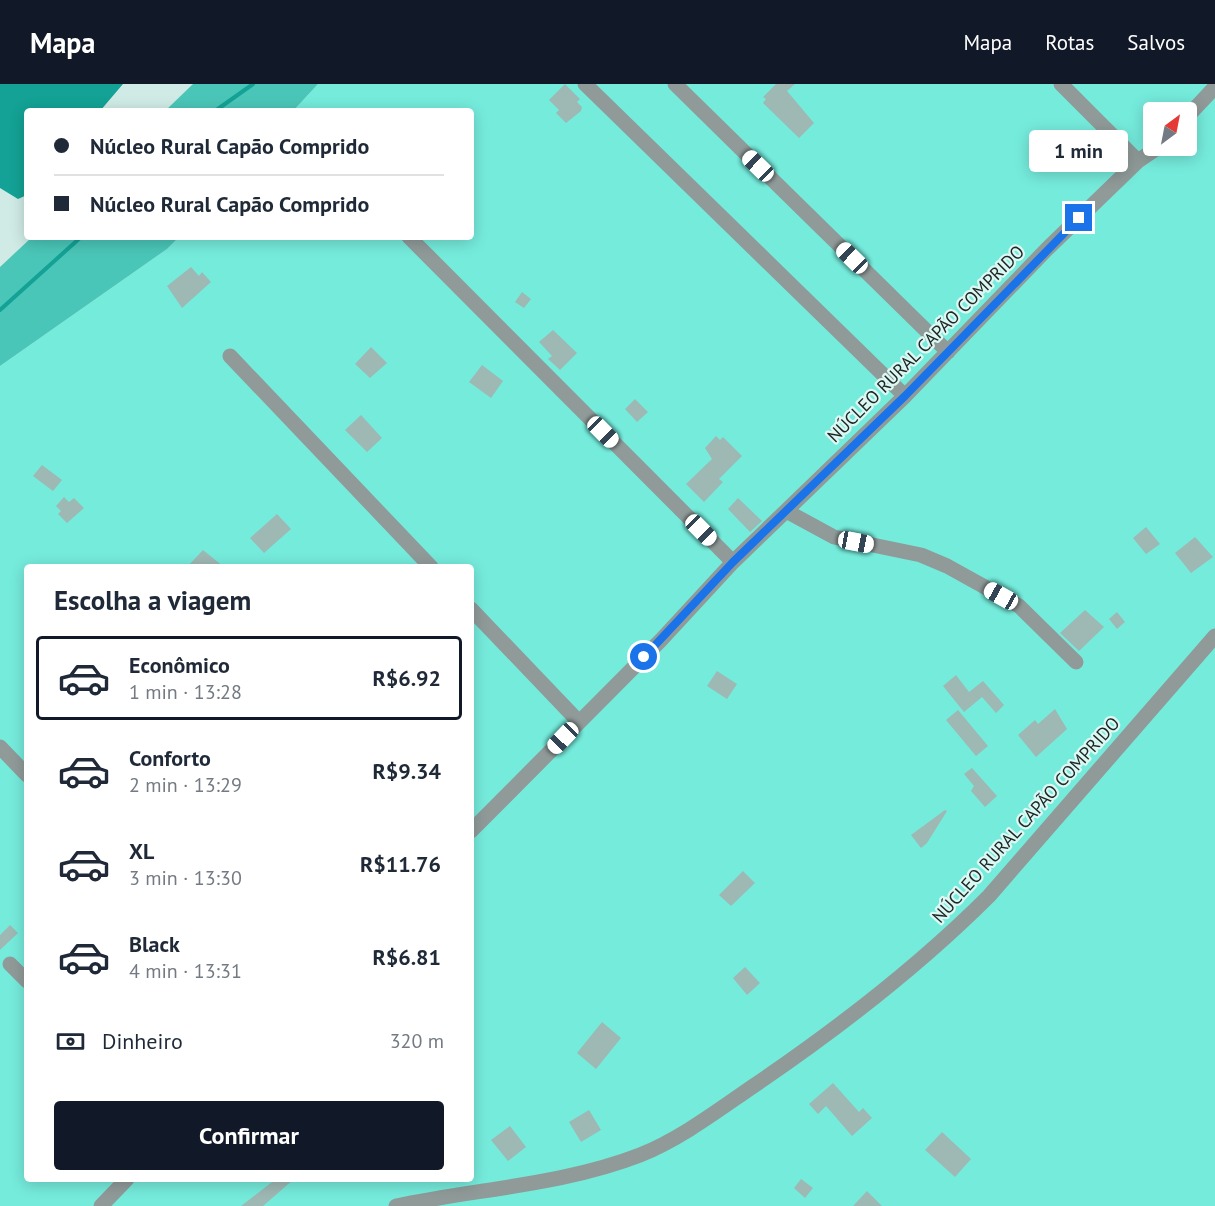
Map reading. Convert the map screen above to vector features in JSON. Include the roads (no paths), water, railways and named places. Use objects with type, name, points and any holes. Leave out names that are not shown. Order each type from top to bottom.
[{"type":"street","points":[[585,84],[905,396]]},
{"type":"street","points":[[675,84],[948,352]]},
{"type":"street","points":[[1061,84],[1138,161]]},
{"type":"street","points":[[1197,106],[1215,87]]},
{"type":"street","name":"NÚCLEO RURAL CAPÃO COMPRIDO","points":[[474,828],[661,640],[733,562],[905,396],[1047,249],[1145,156]]},
{"type":"street","points":[[412,240],[733,562]]},
{"type":"street","points":[[230,356],[428,564]]},
{"type":"street","points":[[786,511],[834,537],[921,555],[947,566],[1018,606],[1076,662]]},
{"type":"street","points":[[474,612],[579,722]]},
{"type":"street","name":"NÚCLEO RURAL CAPÃO COMPRIDO","points":[[396,1206],[575,1173],[639,1155],[667,1143],[776,1071],[866,1006],[954,932],[989,896],[1215,636]]},
{"type":"street","points":[[0,747],[24,771]]},
{"type":"street","points":[[10,964],[24,978]]},
{"type":"street","points":[[101,1206],[124,1182]]},
{"type":"waterway","points":[[219,108],[253,84]]},
{"type":"waterway","points":[[0,310],[78,240]]}]
